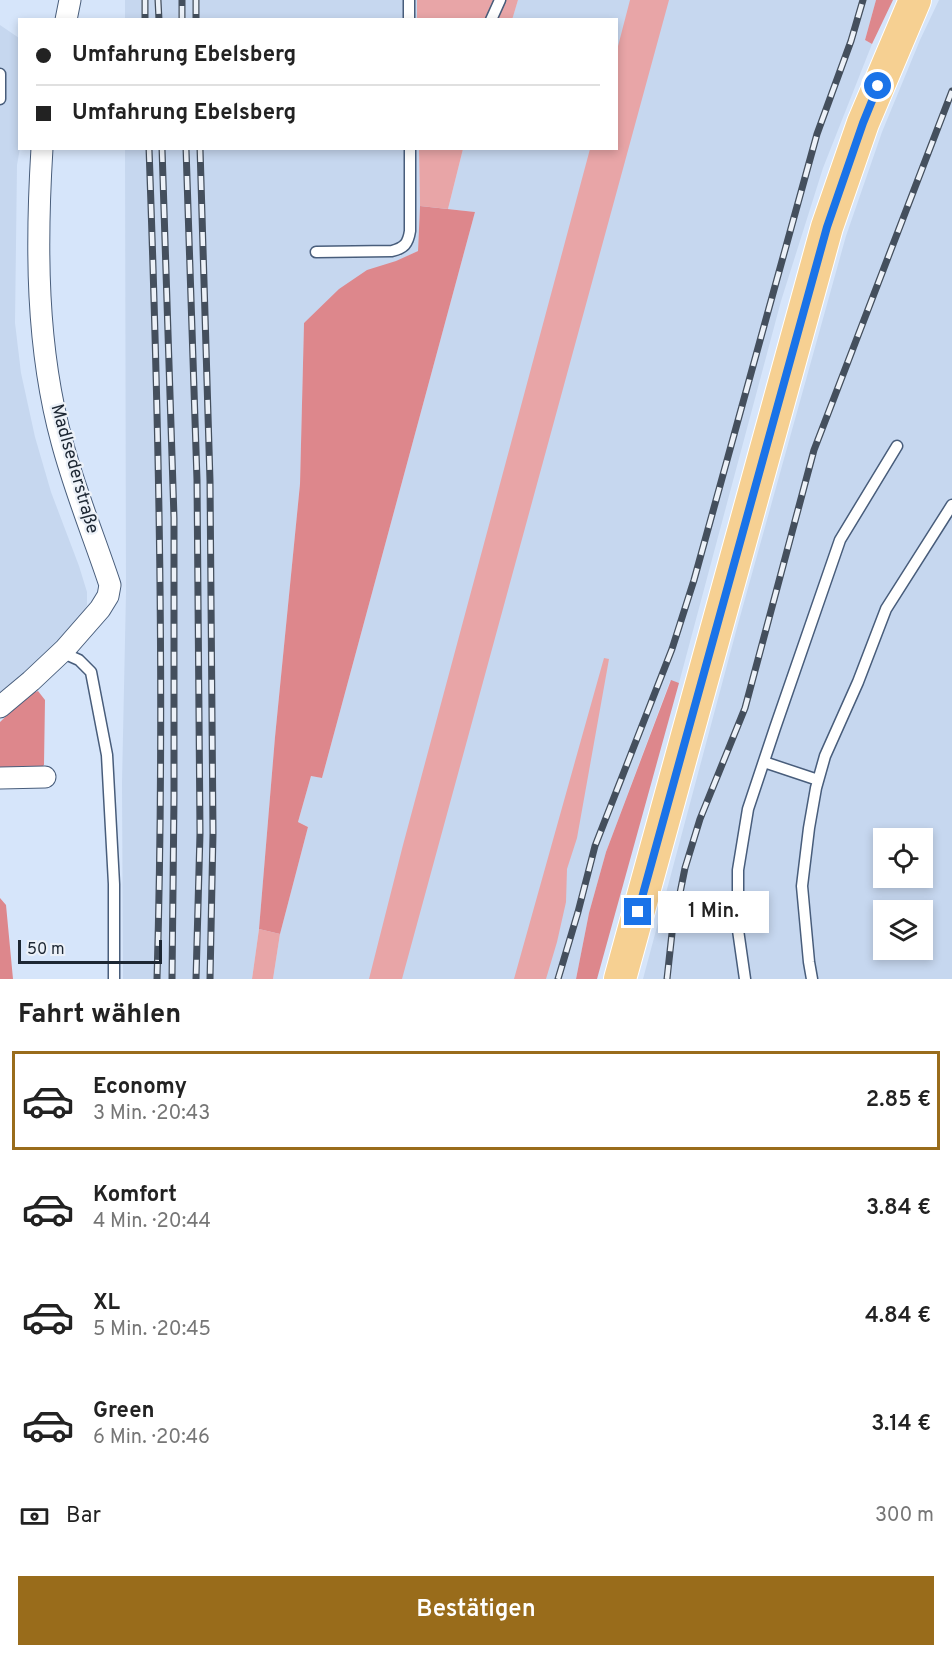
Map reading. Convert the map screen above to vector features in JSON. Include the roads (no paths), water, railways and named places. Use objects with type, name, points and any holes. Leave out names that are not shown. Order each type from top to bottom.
[{"type":"main road","points":[[620,979],[827,227],[863,123],[915,0]]},
{"type":"street","points":[[66,18],[70,0]]},
{"type":"street","name":"Madlsederstraße","points":[[0,706],[31,681],[61,652],[100,609],[108,596],[110,585],[62,441],[50,383],[41,315],[39,264],[42,150]]},
{"type":"street","points":[[0,778],[45,777]]},
{"type":"lane","points":[[409,0],[409,18]]},
{"type":"lane","points":[[492,18],[498,1]]},
{"type":"lane","points":[[0,75],[0,99]]},
{"type":"lane","points":[[316,252],[402,249],[408,242],[410,231],[410,150]]},
{"type":"lane","points":[[745,979],[738,930],[738,870],[748,810],[840,540],[897,446]]},
{"type":"lane","points":[[812,979],[802,886],[809,828],[825,756],[858,682],[886,609],[952,505]]},
{"type":"lane","points":[[61,652],[79,660],[91,672],[107,755],[114,884],[114,979]]},
{"type":"lane","points":[[764,762],[818,780]]},
{"type":"railway","points":[[145,0],[145,18]]},
{"type":"railway","points":[[158,0],[159,18]]},
{"type":"railway","points":[[182,0],[182,18]]},
{"type":"railway","points":[[196,0],[196,18]]},
{"type":"railway","points":[[558,979],[595,846],[672,649],[694,580],[817,134],[851,41],[863,0]]},
{"type":"railway","points":[[667,979],[672,933],[685,868],[700,819],[745,708],[814,450],[952,91]]},
{"type":"railway","points":[[149,150],[156,356],[161,667],[157,979]]},
{"type":"railway","points":[[162,150],[174,518],[172,979]]},
{"type":"railway","points":[[186,150],[197,480],[200,833],[196,979]]},
{"type":"railway","points":[[200,150],[210,481],[213,833],[210,979]]}]
